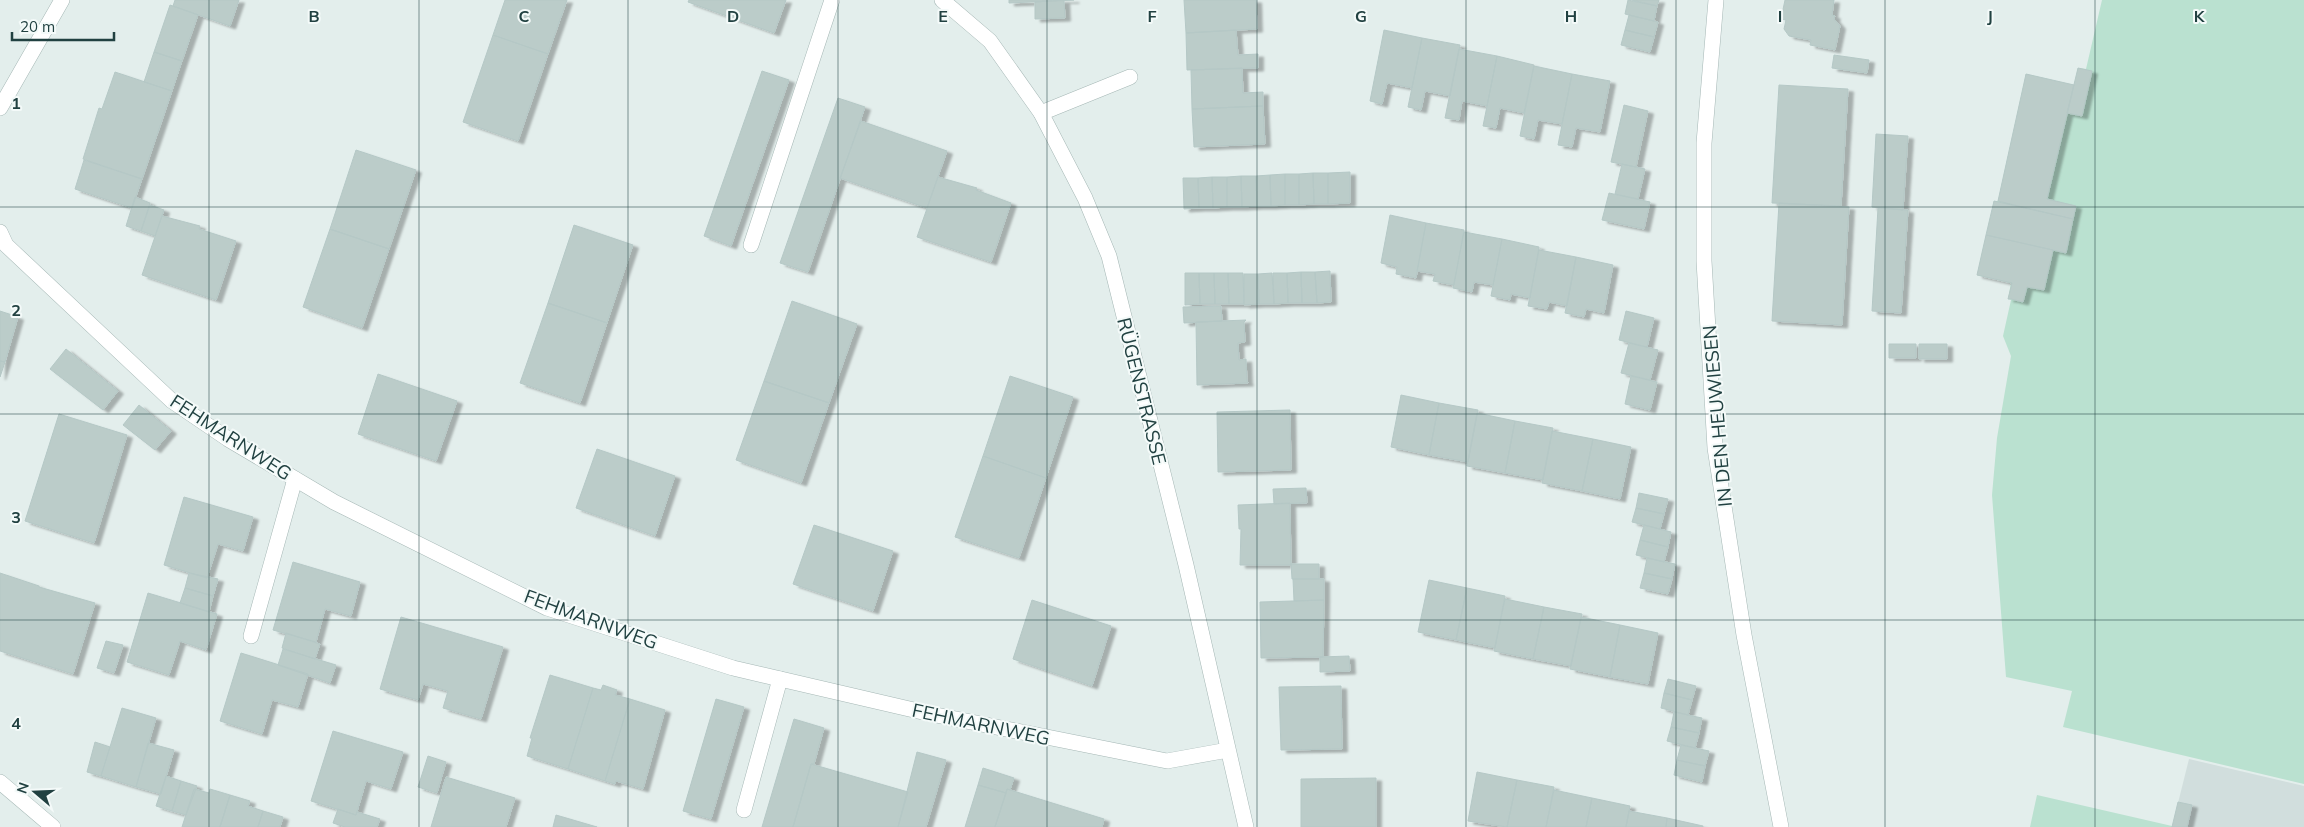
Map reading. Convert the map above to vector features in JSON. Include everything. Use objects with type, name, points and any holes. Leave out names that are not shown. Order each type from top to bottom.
[{"type":"street","points":[[0,108],[62,0]]},
{"type":"street","points":[[752,245],[832,0]]},
{"type":"street","name":"RÜGENSTRASSE","points":[[942,0],[990,41],[1041,113],[1085,198],[1109,256],[1186,565],[1246,827]]},
{"type":"street","name":"IN DEN HEUWIESEN","points":[[1716,0],[1704,143],[1704,261],[1715,439],[1744,635],[1781,827]]},
{"type":"street","points":[[1041,113],[1130,77]]},
{"type":"street","name":"FEHMARNWEG","points":[[0,232],[6,245],[172,401],[228,439],[334,502],[547,608],[733,668],[931,714],[1168,761],[1228,750]]},
{"type":"street","points":[[251,636],[295,478]]},
{"type":"street","points":[[744,810],[780,679]]},
{"type":"street","points":[[0,782],[53,827]]},
{"type":"shaded area","points":[[2189,759],[2304,786],[2304,827],[2172,827]]},
{"type":"green space","points":[[2102,0],[2304,0],[2304,784],[2063,727],[2072,691],[2006,677],[1992,495],[1997,438],[2011,356],[2003,336],[2011,300],[2008,299],[2011,283],[1977,275],[1994,201],[1998,201],[2026,74],[2074,85],[2078,68],[2086,69]]},
{"type":"green space","points":[[2037,795],[2172,826],[2172,827],[2030,827]]},
{"type":"building","points":[[175,0],[239,0],[230,26],[173,6]]},
{"type":"building","points":[[505,0],[567,0],[548,54],[493,35]]},
{"type":"building","points":[[689,0],[786,0],[774,33],[688,2]]},
{"type":"building","points":[[1009,0],[1074,0],[1009,3]]},
{"type":"building","points":[[1064,0],[1065,18],[1035,19],[1035,2]]},
{"type":"building","points":[[1184,0],[1256,0],[1257,29],[1186,33]]},
{"type":"building","points":[[1628,0],[1657,6],[1654,21],[1625,14]]},
{"type":"building","points":[[1632,0],[1659,0],[1657,6]]},
{"type":"building","points":[[1785,0],[1834,0],[1832,15],[1835,16],[1834,19],[1840,26],[1835,50],[1810,45],[1811,40],[1789,36],[1784,29],[1786,20],[1781,19]]},
{"type":"building","points":[[170,5],[198,15],[182,61],[154,52]]},
{"type":"building","points":[[1629,15],[1658,22],[1654,37],[1625,30]]},
{"type":"building","points":[[1236,30],[1238,55],[1258,54],[1258,68],[1187,70],[1186,33]]},
{"type":"building","points":[[1384,30],[1422,38],[1412,88],[1387,83],[1382,104],[1370,101]]},
{"type":"building","points":[[1625,30],[1654,37],[1650,52],[1621,45]]},
{"type":"building","points":[[493,35],[548,54],[518,141],[463,122]]},
{"type":"building","points":[[1422,38],[1460,45],[1450,96],[1425,91],[1421,110],[1408,107]]},
{"type":"building","points":[[1459,49],[1497,56],[1487,106],[1462,101],[1459,120],[1445,118]]},
{"type":"building","points":[[154,52],[182,61],[172,91],[144,82]]},
{"type":"building","points":[[1834,55],[1869,60],[1867,73],[1832,68]]},
{"type":"building","points":[[1497,56],[1534,65],[1524,113],[1500,108],[1496,128],[1483,126]]},
{"type":"building","points":[[1534,66],[1572,74],[1562,124],[1538,120],[1534,139],[1520,136]]},
{"type":"building","points":[[1242,68],[1243,93],[1263,92],[1263,106],[1192,109],[1191,70]]},
{"type":"building","points":[[2078,68],[2092,71],[2082,116],[2067,113]]},
{"type":"building","points":[[762,71],[789,80],[731,246],[704,236]]},
{"type":"building","points":[[115,72],[172,91],[142,179],[83,159],[99,108],[102,109]]},
{"type":"building","points":[[1572,74],[1610,81],[1600,132],[1576,128],[1572,147],[1558,145]]},
{"type":"building","points":[[2026,74],[2074,85],[2047,199],[2076,206],[2073,219],[1998,201]]},
{"type":"building","points":[[1779,85],[1848,89],[1841,206],[1772,203]]},
{"type":"building","points":[[838,98],[865,107],[808,272],[780,263]]},
{"type":"building","points":[[1624,105],[1648,111],[1636,167],[1611,162]]},
{"type":"building","points":[[1263,106],[1265,144],[1194,147],[1192,109]]},
{"type":"building","points":[[861,121],[947,151],[927,208],[840,178]]},
{"type":"building","points":[[1876,134],[1908,136],[1903,210],[1872,207]]},
{"type":"building","points":[[356,150],[416,170],[389,249],[330,229]]},
{"type":"building","points":[[84,160],[142,179],[132,208],[75,189]]},
{"type":"building","points":[[1622,164],[1645,169],[1638,199],[1615,194]]},
{"type":"building","points":[[1350,172],[1350,203],[1328,204],[1328,173]]},
{"type":"building","points":[[1313,173],[1314,204],[1299,205],[1299,174]]},
{"type":"building","points":[[1313,173],[1328,173],[1328,204],[1314,204]]},
{"type":"building","points":[[1285,174],[1299,174],[1299,205],[1285,205]]},
{"type":"building","points":[[1285,174],[1285,205],[1271,206],[1270,175]]},
{"type":"building","points":[[1270,175],[1271,206],[1257,206],[1256,176]]},
{"type":"building","points":[[1241,176],[1242,207],[1227,207],[1227,177]]},
{"type":"building","points":[[1241,176],[1256,176],[1257,206],[1242,207]]},
{"type":"building","points":[[938,177],[977,188],[976,190],[1011,203],[991,262],[917,237]]},
{"type":"building","points":[[1212,177],[1213,208],[1199,208],[1198,178]]},
{"type":"building","points":[[1212,177],[1227,177],[1227,207],[1213,208]]},
{"type":"building","points":[[1183,178],[1198,178],[1199,208],[1184,209]]},
{"type":"building","points":[[1609,193],[1650,202],[1644,229],[1602,220]]},
{"type":"building","points":[[135,197],[150,203],[141,231],[126,226]]},
{"type":"building","points":[[1994,201],[2073,219],[2066,253],[1986,235]]},
{"type":"building","points":[[1779,203],[1849,207],[1842,325],[1772,321]]},
{"type":"building","points":[[150,205],[164,210],[155,236],[141,231]]},
{"type":"building","points":[[1878,208],[1908,210],[1901,313],[1872,311]]},
{"type":"building","points":[[1390,215],[1426,223],[1416,278],[1396,274],[1397,267],[1381,263]]},
{"type":"building","points":[[162,216],[200,226],[199,229],[236,241],[216,300],[142,275]]},
{"type":"building","points":[[1426,223],[1464,230],[1454,285],[1433,281],[1435,274],[1417,271]]},
{"type":"building","points":[[574,225],[633,245],[607,323],[548,303]]},
{"type":"building","points":[[330,229],[389,249],[362,328],[303,307]]},
{"type":"building","points":[[1464,232],[1502,239],[1493,285],[1474,282],[1472,292],[1453,288]]},
{"type":"building","points":[[1986,235],[2053,250],[2044,290],[2027,287],[2023,302],[2008,299],[2012,283],[1977,275]]},
{"type":"building","points":[[1502,239],[1539,247],[1530,298],[1511,294],[1510,300],[1491,296]]},
{"type":"building","points":[[1539,250],[1576,257],[1567,306],[1549,302],[1547,309],[1528,306]]},
{"type":"building","points":[[1576,257],[1613,265],[1604,313],[1586,309],[1584,317],[1565,313]]},
{"type":"building","points":[[1330,271],[1331,302],[1317,303],[1315,272]]},
{"type":"building","points":[[1301,272],[1315,272],[1317,303],[1302,303]]},
{"type":"building","points":[[1301,272],[1302,303],[1288,303],[1287,273]]},
{"type":"building","points":[[1185,273],[1199,273],[1200,304],[1185,305]]},
{"type":"building","points":[[1199,273],[1214,273],[1215,304],[1200,304]]},
{"type":"building","points":[[1214,273],[1228,273],[1229,304],[1215,304]]},
{"type":"building","points":[[1228,273],[1243,273],[1244,304],[1229,304]]},
{"type":"building","points":[[1272,273],[1274,304],[1259,304],[1258,274]]},
{"type":"building","points":[[1273,273],[1287,273],[1288,303],[1274,304]]},
{"type":"building","points":[[1244,274],[1258,274],[1259,304],[1244,305]]},
{"type":"building","points":[[792,301],[857,324],[829,403],[764,381]]},
{"type":"building","points":[[548,303],[607,323],[580,403],[520,383]]},
{"type":"building","points":[[1221,306],[1222,321],[1184,323],[1183,307]]},
{"type":"building","points":[[0,311],[18,317],[5,362],[0,361]]},
{"type":"building","points":[[1626,311],[1654,318],[1647,347],[1619,340]]},
{"type":"building","points":[[1246,320],[1244,322],[1245,342],[1238,343],[1239,360],[1246,359],[1248,383],[1197,385],[1196,322]]},
{"type":"building","points":[[1629,343],[1658,350],[1650,380],[1621,373]]},
{"type":"building","points":[[1889,344],[1916,344],[1916,358],[1889,358]]},
{"type":"building","points":[[1919,344],[1947,344],[1947,359],[1919,359]]},
{"type":"building","points":[[66,349],[118,391],[103,410],[50,369]]},
{"type":"building","points":[[0,361],[5,362],[0,377]]},
{"type":"building","points":[[378,374],[457,401],[436,461],[358,434]]},
{"type":"building","points":[[1010,376],[1073,397],[1046,478],[983,456]]},
{"type":"building","points":[[1631,376],[1657,382],[1650,410],[1625,404]]},
{"type":"building","points":[[764,381],[829,403],[801,483],[736,460]]},
{"type":"building","points":[[1401,395],[1439,403],[1429,455],[1391,447]]},
{"type":"building","points":[[1439,403],[1478,410],[1468,462],[1429,455]]},
{"type":"building","points":[[139,405],[171,431],[155,450],[123,425]]},
{"type":"building","points":[[1290,410],[1291,470],[1218,472],[1217,412]]},
{"type":"building","points":[[1477,413],[1515,421],[1505,473],[1467,466]]},
{"type":"building","points":[[59,414],[127,435],[94,543],[25,521]]},
{"type":"building","points":[[1515,421],[1553,428],[1543,480],[1505,473]]},
{"type":"building","points":[[1552,431],[1593,439],[1582,491],[1542,483]]},
{"type":"building","points":[[1593,439],[1631,447],[1620,499],[1582,491]]},
{"type":"building","points":[[597,449],[675,476],[655,536],[576,508]]},
{"type":"building","points":[[983,456],[1046,478],[1019,558],[955,537]]},
{"type":"building","points":[[1306,488],[1307,503],[1274,504],[1273,489]]},
{"type":"building","points":[[1639,493],[1668,499],[1664,514],[1636,508]]},
{"type":"building","points":[[184,497],[253,517],[243,551],[218,544],[207,578],[164,565]]},
{"type":"building","points":[[1290,503],[1291,565],[1240,565],[1241,529],[1239,529],[1238,505]]},
{"type":"building","points":[[1636,508],[1664,514],[1660,529],[1632,522]]},
{"type":"building","points":[[814,525],[893,551],[873,611],[793,584]]},
{"type":"building","points":[[1644,525],[1671,532],[1668,547],[1640,540]]},
{"type":"building","points":[[1640,540],[1668,547],[1664,562],[1636,555]]},
{"type":"building","points":[[1647,558],[1675,564],[1672,579],[1644,573]]},
{"type":"building","points":[[293,562],[360,582],[351,616],[325,609],[316,642],[273,630]]},
{"type":"building","points":[[1291,564],[1319,564],[1319,579],[1292,579]]},
{"type":"building","points":[[0,573],[39,587],[95,603],[73,674],[0,651]]},
{"type":"building","points":[[189,573],[218,579],[213,596],[185,588]]},
{"type":"building","points":[[1644,573],[1672,579],[1668,594],[1640,588]]},
{"type":"building","points":[[1293,579],[1324,579],[1324,600],[1294,601]]},
{"type":"building","points":[[1429,580],[1467,588],[1456,640],[1418,632]]},
{"type":"building","points":[[185,588],[213,596],[209,612],[180,603]]},
{"type":"building","points":[[1467,588],[1505,596],[1495,648],[1456,640]]},
{"type":"building","points":[[148,593],[217,614],[206,650],[180,641],[169,675],[127,662]]},
{"type":"building","points":[[1505,599],[1544,607],[1533,659],[1494,651]]},
{"type":"building","points":[[1032,600],[1111,626],[1092,686],[1013,659]]},
{"type":"building","points":[[1324,600],[1323,657],[1261,658],[1260,602]]},
{"type":"building","points":[[1544,607],[1582,614],[1571,666],[1533,659]]},
{"type":"building","points":[[401,617],[503,647],[481,719],[443,708],[448,691],[423,684],[418,700],[380,689]]},
{"type":"building","points":[[1581,617],[1620,625],[1610,677],[1570,669]]},
{"type":"building","points":[[1620,625],[1658,633],[1648,684],[1610,677]]},
{"type":"building","points":[[286,633],[320,644],[315,659],[282,648]]},
{"type":"building","points":[[106,641],[123,645],[114,673],[97,668]]},
{"type":"building","points":[[283,649],[336,665],[330,683],[278,665]]},
{"type":"building","points":[[241,653],[308,674],[298,707],[272,700],[262,734],[220,721]]},
{"type":"building","points":[[1349,656],[1350,671],[1320,672],[1320,657]]},
{"type":"building","points":[[550,675],[593,688],[568,769],[527,756],[532,738],[530,738]]},
{"type":"building","points":[[1668,679],[1696,686],[1692,700],[1664,693]]},
{"type":"building","points":[[603,685],[617,690],[615,695],[630,699],[605,781],[568,769],[593,688],[601,690]]},
{"type":"building","points":[[1341,686],[1342,749],[1281,750],[1279,687]]},
{"type":"building","points":[[1664,693],[1692,700],[1688,715],[1661,708]]},
{"type":"building","points":[[630,699],[665,710],[643,789],[616,781],[615,784],[605,781]]},
{"type":"building","points":[[716,699],[744,707],[711,819],[683,811]]},
{"type":"building","points":[[122,708],[156,718],[136,787],[101,776]]},
{"type":"building","points":[[1674,712],[1702,718],[1699,733],[1671,727]]},
{"type":"building","points":[[794,719],[824,728],[814,764],[811,764],[793,827],[762,827]]},
{"type":"building","points":[[1671,727],[1699,733],[1695,748],[1667,741]]},
{"type":"building","points":[[333,731],[403,752],[391,789],[366,781],[356,815],[311,801]]},
{"type":"building","points":[[95,742],[110,747],[101,776],[87,772]]},
{"type":"building","points":[[148,743],[174,750],[161,794],[136,787]]},
{"type":"building","points":[[1681,745],[1709,751],[1705,766],[1677,760]]},
{"type":"building","points":[[917,752],[946,760],[926,827],[898,827]]},
{"type":"building","points":[[428,756],[446,762],[437,793],[418,787]]},
{"type":"building","points":[[1677,760],[1705,766],[1702,782],[1674,775]]},
{"type":"building","points":[[811,764],[908,792],[898,827],[793,827]]},
{"type":"building","points":[[983,768],[1014,778],[1010,790],[1007,789],[1006,793],[978,785]]},
{"type":"building","points":[[1477,772],[1517,780],[1507,827],[1468,821]]},
{"type":"building","points":[[166,776],[181,781],[172,811],[156,806]]},
{"type":"building","points":[[446,777],[515,798],[506,827],[431,827]]},
{"type":"building","points":[[1376,778],[1376,827],[1301,827],[1301,779]]},
{"type":"building","points":[[1517,780],[1554,787],[1546,827],[1507,827]]},
{"type":"building","points":[[181,781],[197,786],[186,815],[172,811]]},
{"type":"building","points":[[978,785],[1006,793],[995,827],[965,827]]},
{"type":"building","points":[[194,789],[209,793],[210,789],[230,795],[220,827],[182,827]]},
{"type":"building","points":[[1007,789],[1104,819],[1102,827],[995,827]]},
{"type":"building","points":[[1554,790],[1592,798],[1586,827],[1546,827]]},
{"type":"building","points":[[230,795],[250,801],[248,806],[263,811],[258,827],[220,827]]},
{"type":"building","points":[[1592,798],[1630,806],[1626,827],[1586,827]]},
{"type":"building","points":[[2178,802],[2192,805],[2187,827],[2172,827]]},
{"type":"building","points":[[338,809],[356,815],[357,812],[380,819],[377,827],[345,827],[333,823]]},
{"type":"building","points":[[263,811],[283,817],[280,827],[258,827]]},
{"type":"building","points":[[1629,811],[1667,818],[1666,827],[1626,827]]},
{"type":"building","points":[[556,815],[597,827],[553,827]]},
{"type":"building","points":[[1667,818],[1703,826],[1703,827],[1666,827]]}]
